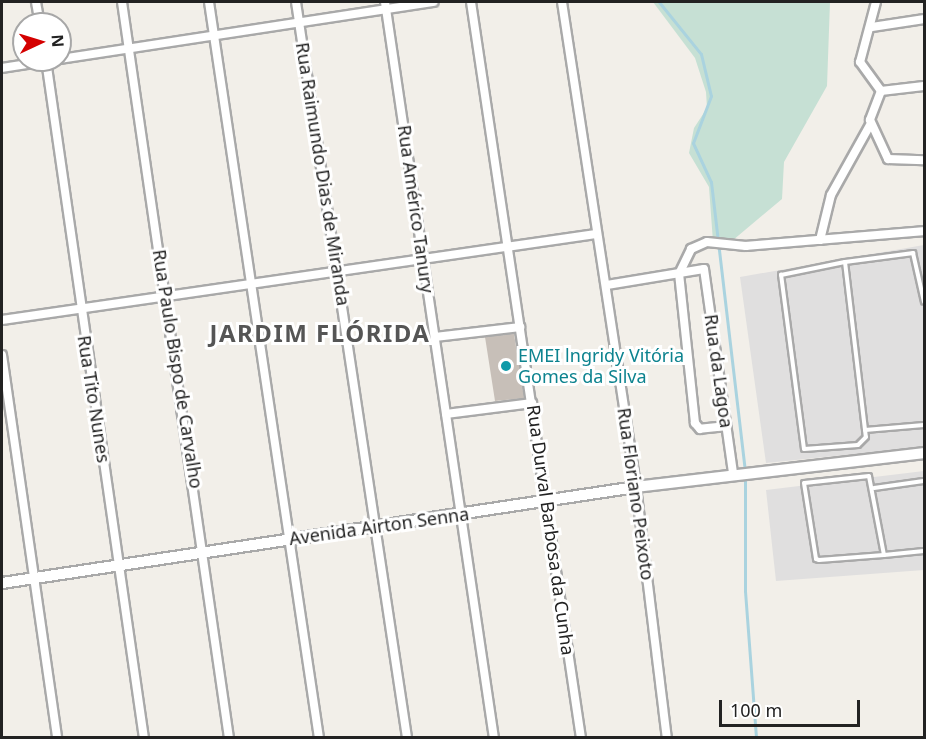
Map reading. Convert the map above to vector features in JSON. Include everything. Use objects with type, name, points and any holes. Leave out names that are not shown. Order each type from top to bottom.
[{"type":"street","name":"Rua Paulo Bispo de Carvalho","points":[[122,2],[205,551],[229,738]]},
{"type":"street","points":[[209,2],[319,738]]},
{"type":"street","name":"Rua Raimundo Dias de Miranda","points":[[296,2],[340,272],[407,738]]},
{"type":"street","points":[[72,57],[299,22],[386,5],[434,2]]},
{"type":"street","name":"Rua Durval Barbosa da Cunha","points":[[471,2],[581,738]]},
{"type":"street","name":"Rua Floriano Peixoto","points":[[562,2],[636,487],[667,738]]},
{"type":"street","points":[[876,2],[872,27],[862,41],[860,62],[881,91]]},
{"type":"street","name":"Rua Américo Tanury","points":[[386,5],[494,738]]},
{"type":"street","points":[[872,27],[924,19]]},
{"type":"street","name":"Rua Tito Nunes","points":[[50,72],[81,310],[144,738]]},
{"type":"street","points":[[881,91],[924,87]]},
{"type":"street","points":[[820,240],[831,195],[871,123],[881,91]]},
{"type":"street","points":[[871,123],[883,154],[894,162],[924,160]]},
{"type":"street","points":[[727,426],[703,430],[695,423],[679,273],[681,261],[699,244],[746,246],[924,231]]},
{"type":"street","points":[[2,320],[252,286],[596,234]]},
{"type":"street","name":"Rua da Lagoa","points":[[679,273],[704,269],[735,473]]},
{"type":"street","points":[[607,285],[679,273]]},
{"type":"street","points":[[435,337],[520,327]]},
{"type":"street","points":[[2,355],[57,738]]},
{"type":"street","points":[[446,414],[532,403]]},
{"type":"street","name":"Avenida Airton Senna","points":[[2,583],[735,473],[924,453]]},
{"type":"lane","points":[[845,262],[865,430],[858,445],[802,448],[779,279],[783,273],[845,262],[914,253],[924,302]]},
{"type":"lane","points":[[865,430],[924,425]]},
{"type":"lane","points":[[884,555],[874,488],[864,475],[808,482],[802,490],[816,559],[884,555],[924,551]]},
{"type":"lane","points":[[874,488],[924,481]]},
{"type":"shaded area","points":[[924,245],[924,447],[766,463],[740,277]]},
{"type":"shaded area","points":[[924,471],[924,570],[776,581],[766,490]]},
{"type":"green space","points":[[653,2],[830,2],[827,86],[784,162],[782,199],[726,246],[713,242],[709,187],[689,153],[694,128],[707,108],[706,92],[695,58]]},
{"type":"building","name":"EMEI lngridy Vitória Gomes da Silva","points":[[514,334],[524,398],[495,401],[485,337]]},
{"type":"waterway","points":[[659,2],[701,54],[711,96],[693,143],[711,182],[745,470]]},
{"type":"waterway","points":[[745,477],[745,591],[756,738]]},
{"type":"place","name":"EMEI lngridy Vitória Gomes da Silva","points":[[506,366]]},
{"type":"district","name":"JARDIM FLÓRIDA","points":[[320,333]]}]
